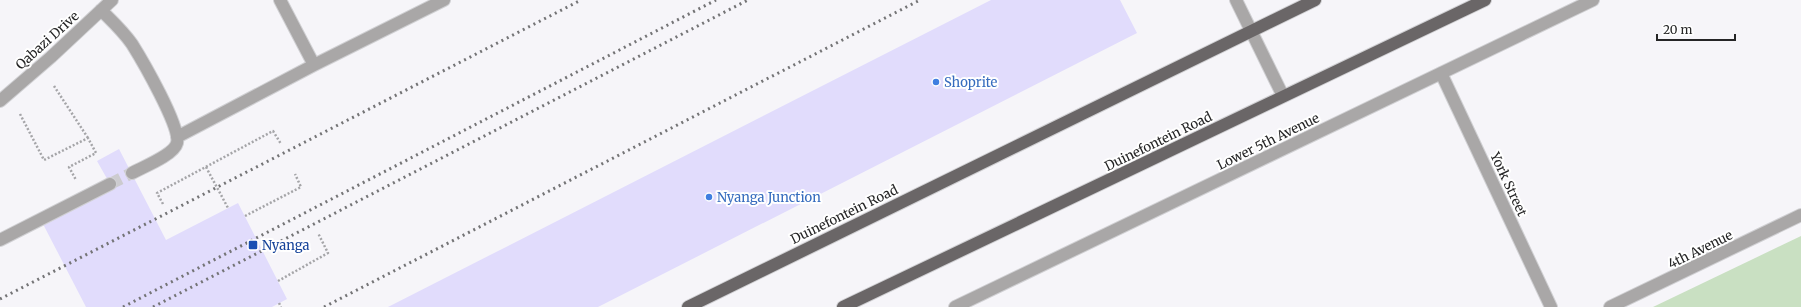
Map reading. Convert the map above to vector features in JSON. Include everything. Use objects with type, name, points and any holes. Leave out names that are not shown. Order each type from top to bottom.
[{"type":"main road","name":"Duinefontein Road","points":[[688,307],[1315,0]]},
{"type":"main road","name":"Duinefontein Road","points":[[844,307],[1485,0]]},
{"type":"street","name":"Qabazi Drive","points":[[0,101],[112,0]]},
{"type":"street","points":[[280,0],[314,65]]},
{"type":"street","points":[[177,137],[314,65],[444,0]]},
{"type":"street","points":[[1236,0],[1283,96]]},
{"type":"street","name":"Lower 5th Avenue","points":[[955,307],[1593,0]]},
{"type":"street","points":[[101,10],[117,25],[135,49],[167,111],[177,137],[177,144],[172,151],[132,173]]},
{"type":"street","name":"York Street","points":[[1441,73],[1551,307]]},
{"type":"street","points":[[0,240],[110,184]]},
{"type":"street","name":"4th Avenue","points":[[1610,307],[1801,215]]},
{"type":"path","points":[[54,86],[96,153],[69,167],[77,182],[82,180]]},
{"type":"path","points":[[20,114],[44,160],[88,138]]},
{"type":"path","points":[[163,204],[157,193],[273,132],[281,144]]},
{"type":"path","points":[[206,167],[228,208]]},
{"type":"path","points":[[244,216],[301,187],[295,174]]},
{"type":"path","points":[[278,280],[328,253],[318,233]]},
{"type":"path","points":[[279,303],[281,307]]},
{"type":"green space","points":[[1801,236],[1801,307],[1653,307]]},
{"type":"building","name":"Nyanga Junction","points":[[991,0],[1120,0],[1137,33],[598,307],[388,307]]},
{"type":"building","points":[[119,149],[166,240],[238,203],[287,299],[272,307],[86,307],[43,224],[110,184],[97,161]]},
{"type":"tunnel","points":[[110,184],[132,173]]},
{"type":"railway","points":[[0,299],[581,0]]},
{"type":"railway","points":[[123,307],[716,0]]},
{"type":"railway","points":[[153,307],[748,0]]},
{"type":"railway","points":[[324,307],[920,0]]},
{"type":"place","name":"Shoprite","points":[[936,82]]},
{"type":"place","name":"Nyanga Junction","points":[[709,197]]},
{"type":"place","name":"Nyanga","points":[[253,245]]}]
